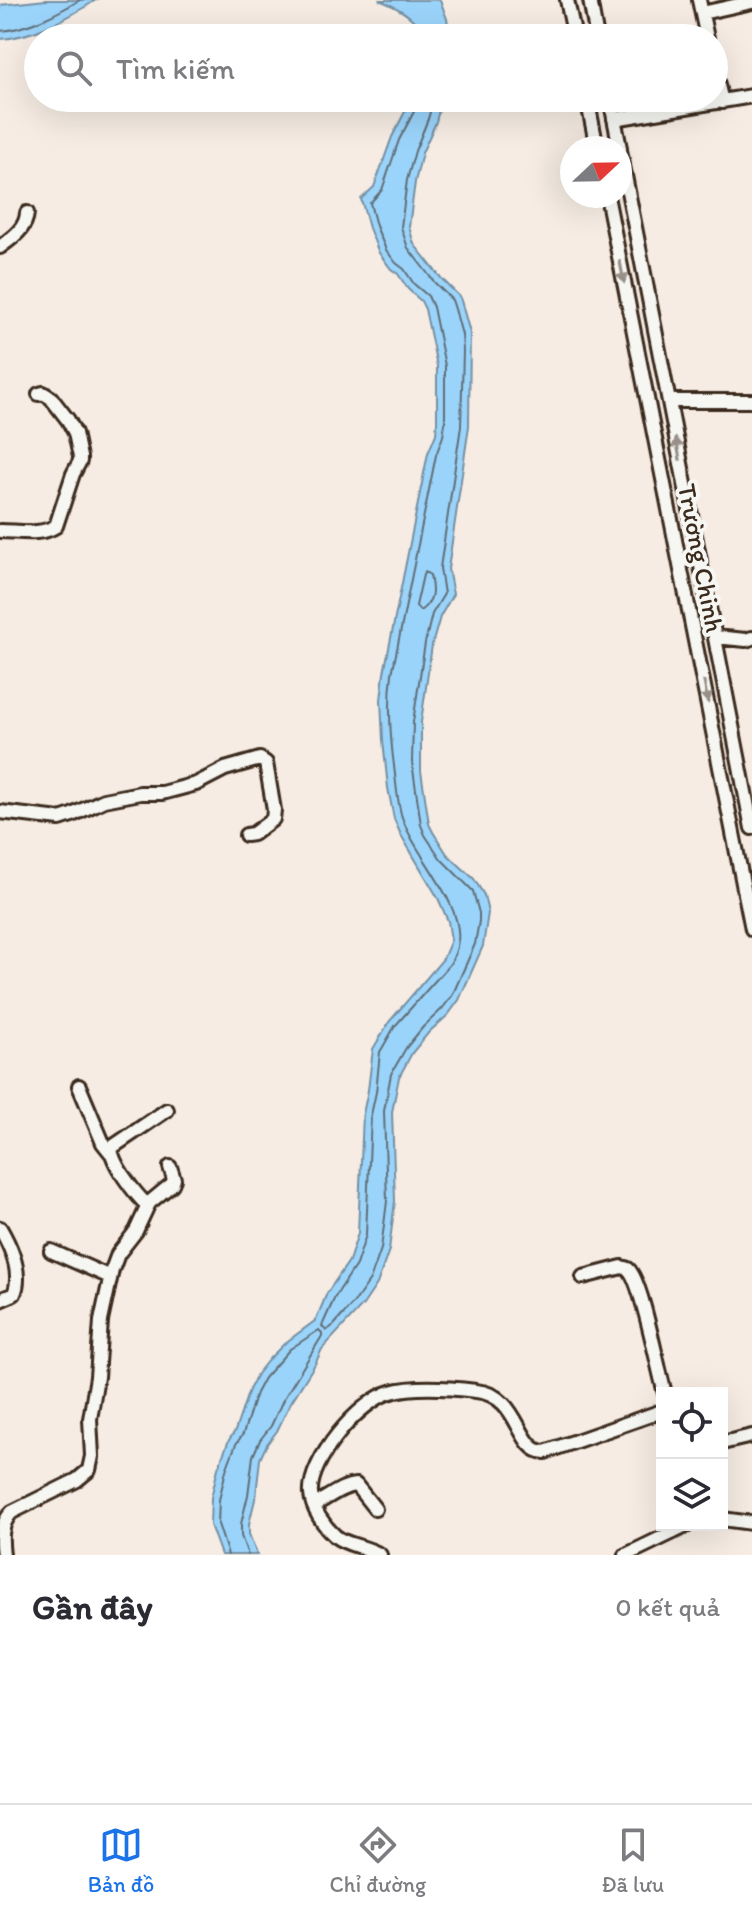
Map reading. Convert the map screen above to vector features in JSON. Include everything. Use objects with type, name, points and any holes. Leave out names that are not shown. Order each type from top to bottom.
[{"type":"street","points":[[567,0],[572,24]]},
{"type":"street","points":[[590,0],[594,24]]},
{"type":"street","points":[[700,6],[752,2]]},
{"type":"street","points":[[728,101],[752,96]]},
{"type":"street","points":[[590,112],[595,136]]},
{"type":"street","name":"Trường Chinh","points":[[613,112],[617,136]]},
{"type":"street","points":[[594,131],[673,112]]},
{"type":"street","name":"Trường Chinh","points":[[609,208],[752,929]]},
{"type":"street","name":"Trường Chinh","points":[[631,208],[752,828]]},
{"type":"street","points":[[0,247],[16,236],[27,220],[27,213]]},
{"type":"street","points":[[0,531],[30,532],[56,526],[80,461],[75,433],[68,420],[51,398],[39,394]]},
{"type":"street","points":[[669,401],[752,401]]},
{"type":"street","points":[[697,648],[716,640],[752,638]]},
{"type":"street","points":[[0,812],[60,819],[104,800],[140,793],[162,793],[196,784],[225,769],[260,759],[266,763],[273,819],[253,834],[246,835]]},
{"type":"street","points":[[79,1086],[103,1143],[139,1198],[148,1206]]},
{"type":"street","points":[[111,1153],[111,1148],[167,1110]]},
{"type":"street","points":[[3,1555],[2,1530],[8,1516],[20,1507],[77,1480],[89,1470],[92,1456],[90,1419],[101,1321],[110,1277],[118,1254],[136,1231],[148,1206],[172,1184],[174,1179],[170,1167]]},
{"type":"street","points":[[0,1228],[11,1251],[18,1279],[14,1294],[0,1300]]},
{"type":"street","points":[[51,1251],[110,1277]]},
{"type":"street","points":[[583,1277],[627,1268],[640,1295],[663,1387]]},
{"type":"street","points":[[380,1555],[337,1538],[323,1521],[311,1494],[317,1468],[327,1451],[360,1412],[390,1392],[439,1389],[491,1394],[513,1414],[526,1441],[538,1452],[555,1450],[656,1413]]},
{"type":"street","points":[[728,1442],[752,1436]]},
{"type":"street","points":[[314,1505],[344,1488],[356,1485],[375,1509]]},
{"type":"street","points":[[728,1520],[752,1523]]},
{"type":"street","points":[[626,1555],[676,1531]]},
{"type":"water","points":[[46,0],[96,0],[53,24],[24,24],[24,34],[0,39],[0,5]]},
{"type":"water","points":[[379,0],[440,0],[448,24],[417,24],[393,6]]},
{"type":"water","points":[[405,112],[438,112],[422,153],[409,227],[414,244],[460,297],[470,333],[469,426],[448,569],[453,594],[440,617],[432,645],[421,722],[421,771],[429,824],[447,854],[474,879],[484,895],[488,913],[483,946],[459,1000],[412,1053],[399,1077],[392,1112],[395,1201],[389,1250],[377,1284],[363,1305],[322,1349],[260,1459],[249,1524],[249,1534],[257,1555],[221,1555],[210,1525],[211,1498],[218,1468],[249,1390],[269,1359],[316,1320],[327,1293],[349,1261],[358,1233],[363,1114],[373,1049],[389,1022],[443,959],[451,940],[448,921],[438,898],[394,819],[383,740],[381,700],[384,673],[428,453],[437,422],[437,366],[425,309],[379,253],[361,199],[374,187]]}]
